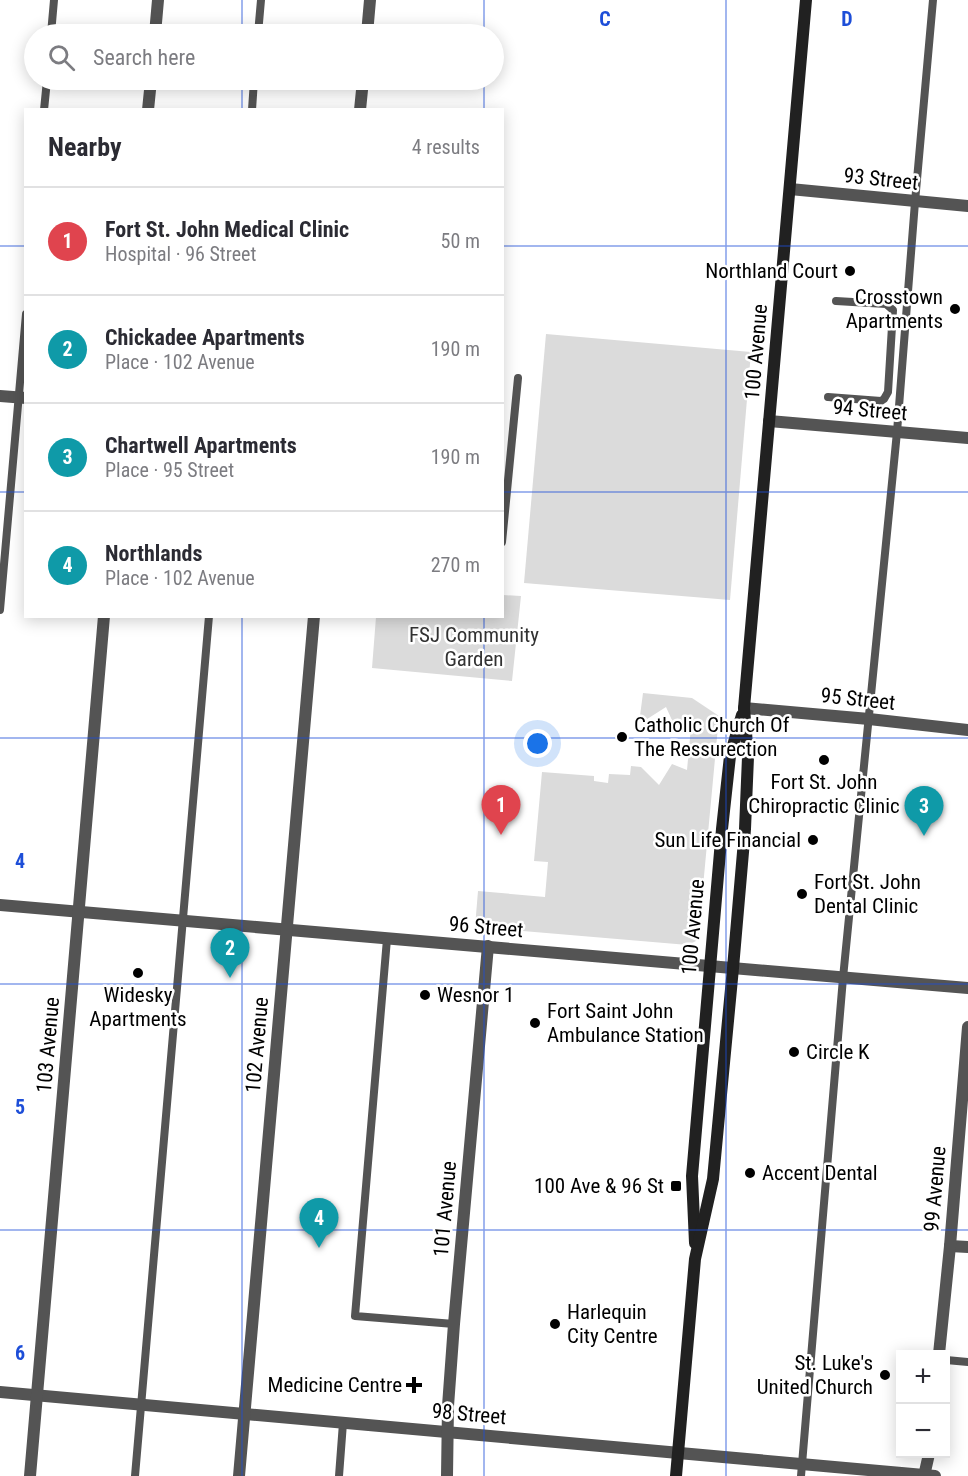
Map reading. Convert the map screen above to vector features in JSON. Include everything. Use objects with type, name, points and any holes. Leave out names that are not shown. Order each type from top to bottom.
[{"type":"main road","name":"100 Avenue","points":[[695,1259],[713,1179],[733,968],[745,829],[748,757],[744,708],[806,0]]},
{"type":"main road","name":"100 Avenue","points":[[676,1476],[695,1259],[692,1176],[709,966],[730,756],[744,708]]},
{"type":"street","points":[[156,24],[158,0]]},
{"type":"street","points":[[368,24],[370,0]]},
{"type":"street","points":[[148,108],[150,90]]},
{"type":"street","points":[[360,108],[362,90]]},
{"type":"street","name":"93 Street","points":[[790,189],[968,206]]},
{"type":"street","points":[[0,396],[22,398]]},
{"type":"street","name":"94 Street","points":[[769,421],[968,438]]},
{"type":"street","name":"103 Avenue","points":[[30,1476],[104,618]]},
{"type":"street","name":"102 Avenue","points":[[239,1476],[314,618]]},
{"type":"street","name":"95 Street","points":[[744,708],[968,730]]},
{"type":"street","name":"96 Street","points":[[0,905],[968,988]]},
{"type":"street","name":"101 Avenue","points":[[447,1476],[448,1406],[454,1324],[488,946]]},
{"type":"street","name":"99 Avenue","points":[[939,1350],[968,1027]]},
{"type":"street","points":[[950,1245],[968,1247]]},
{"type":"street","name":"98 Street","points":[[0,1392],[678,1452],[802,1470],[928,1476]]},
{"type":"street","points":[[928,1476],[929,1458]]},
{"type":"lane","points":[[52,24],[54,0]]},
{"type":"lane","points":[[259,24],[261,0]]},
{"type":"lane","points":[[802,1470],[843,978],[897,432],[933,0]]},
{"type":"lane","points":[[44,108],[46,90]]},
{"type":"lane","points":[[252,108],[253,90]]},
{"type":"lane","points":[[828,397],[881,401],[888,392],[893,310],[886,304],[836,300]]},
{"type":"lane","points":[[0,610],[22,398],[24,356]]},
{"type":"lane","points":[[505,510],[518,378]]},
{"type":"lane","points":[[135,1476],[209,618]]},
{"type":"lane","points":[[387,939],[355,1316],[454,1324]]},
{"type":"lane","points":[[950,1360],[968,1362]]},
{"type":"lane","points":[[339,1476],[343,1423]]},
{"type":"green space","points":[[546,334],[751,352],[730,600],[524,583]]},
{"type":"green space","name":"FSJ Community Garden","points":[[504,595],[521,596],[512,681],[372,668],[376,618],[504,618]]},
{"type":"green space","points":[[643,693],[692,698],[719,716],[698,940],[688,945],[475,927],[478,891],[545,897],[548,862],[534,861],[542,772],[594,776],[594,781],[608,783],[609,774],[630,775],[631,766],[641,767],[659,785],[672,764],[687,770],[691,727],[676,729],[666,707],[644,721],[640,716]]},
{"type":"place","name":"Northland Court","points":[[850,271]]},
{"type":"place","name":"Crosstown Apartments","points":[[955,309]]},
{"type":"place","name":"Catholic Church Of The Ressurection","points":[[622,737]]},
{"type":"place","name":"Fort St. John Chiropractic Clinic","points":[[824,760]]},
{"type":"place","name":"Fort St. John Medical Clinic","points":[[501,835]]},
{"type":"place","name":"Chartwell Apartments","points":[[924,836]]},
{"type":"place","name":"Sun Life Financial","points":[[813,840]]},
{"type":"place","name":"Fort St. John Dental Clinic","points":[[802,894]]},
{"type":"place","name":"Widesky Apartments","points":[[138,973]]},
{"type":"place","name":"Chickadee Apartments","points":[[230,978]]},
{"type":"place","name":"Wesnor 1","points":[[425,995]]},
{"type":"place","name":"Fort Saint John Ambulance Station","points":[[535,1023]]},
{"type":"place","name":"Circle K","points":[[794,1052]]},
{"type":"place","name":"Accent Dental","points":[[750,1173]]},
{"type":"place","name":"100 Ave & 96 St","points":[[676,1186]]},
{"type":"place","name":"Northlands","points":[[319,1248]]},
{"type":"place","name":"Harlequin City Centre","points":[[555,1324]]},
{"type":"place","name":"St. Luke's United Church","points":[[885,1375]]},
{"type":"place","name":"Medicine Centre","points":[[414,1385]]}]
